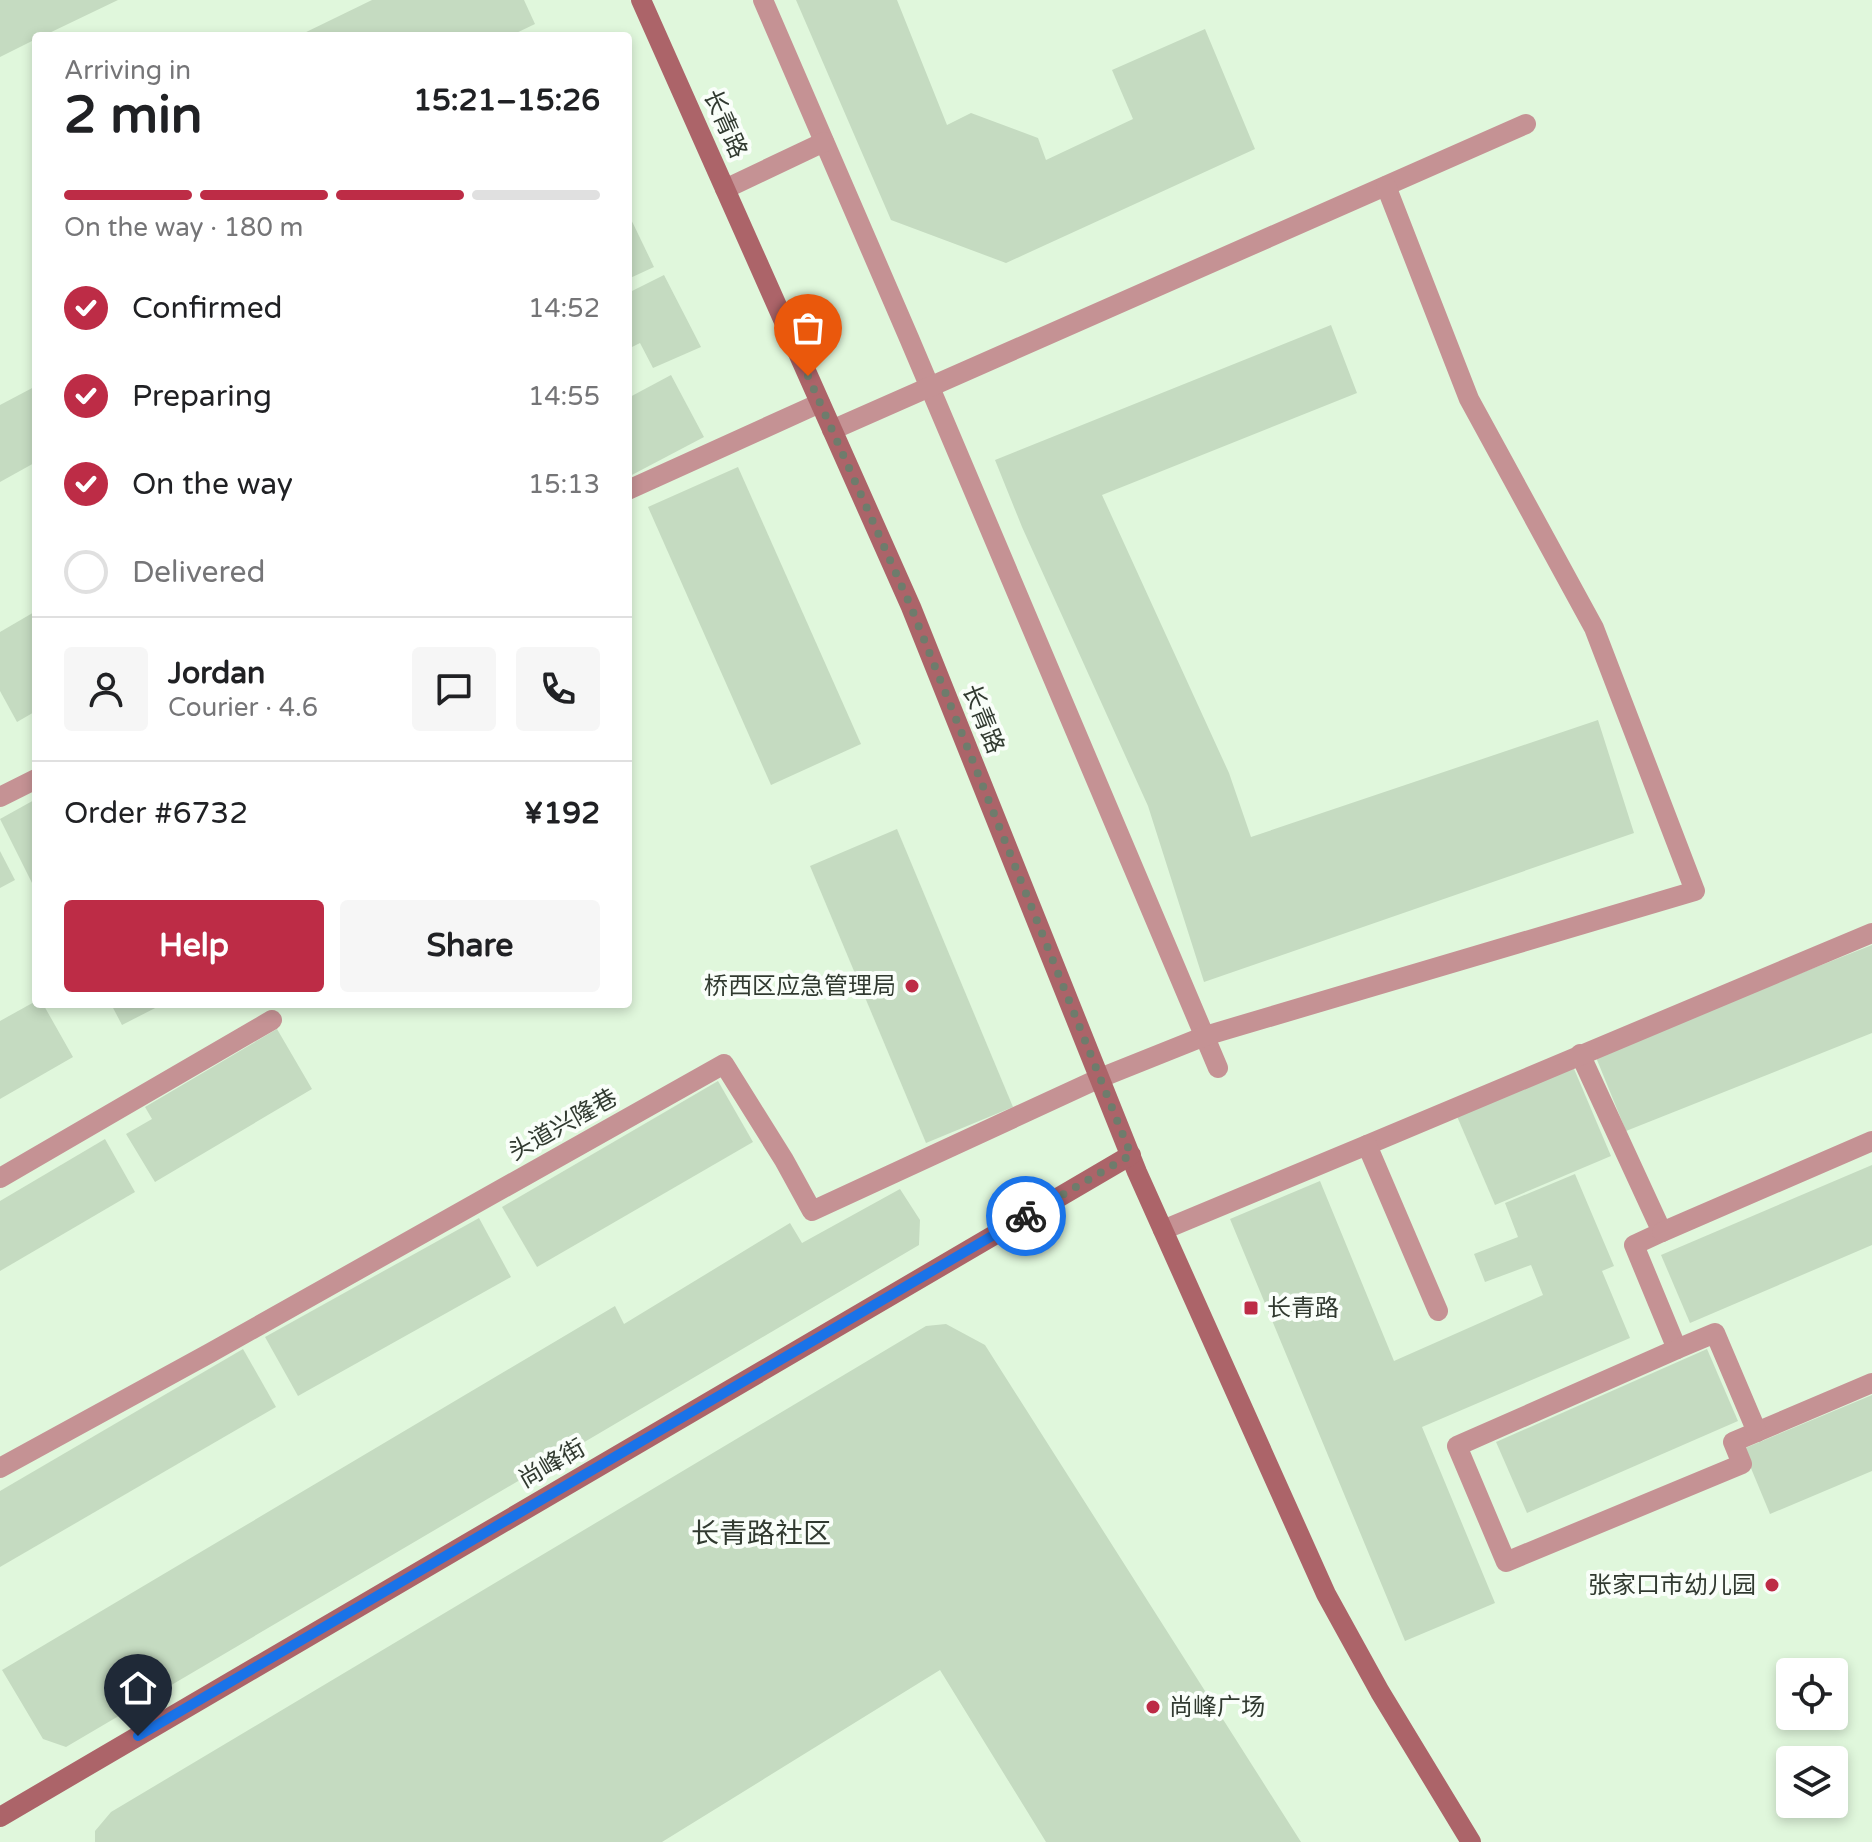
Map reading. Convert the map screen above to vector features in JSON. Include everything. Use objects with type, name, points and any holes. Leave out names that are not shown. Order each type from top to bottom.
[{"type":"main road","name":"长青路","points":[[641,0],[911,607],[1131,1155],[1326,1594],[1380,1692],[1471,1842]]},
{"type":"main road","name":"尚峰街","points":[[0,1817],[1131,1155]]},
{"type":"street","points":[[763,0],[1218,1068]]},
{"type":"street","points":[[832,430],[1526,124]]},
{"type":"street","points":[[725,189],[824,142]]},
{"type":"street","points":[[1100,1078],[1205,1036],[1695,891],[1594,628],[1469,399],[1386,186]]},
{"type":"street","points":[[632,488],[820,403]]},
{"type":"street","points":[[0,797],[32,781]]},
{"type":"street","points":[[1163,1230],[1872,933]]},
{"type":"street","points":[[0,1178],[272,1020]]},
{"type":"street","points":[[1580,1054],[1662,1232]]},
{"type":"street","name":"头道兴隆巷","points":[[0,1468],[724,1064],[812,1211],[1100,1078]]},
{"type":"street","points":[[1677,1349],[1634,1245],[1872,1141]]},
{"type":"street","points":[[1367,1145],[1438,1311]]},
{"type":"street","points":[[1757,1432],[1715,1333],[1457,1446],[1506,1562],[1742,1464],[1733,1442],[1757,1432],[1872,1383]]},
{"type":"building","points":[[0,0],[118,0],[51,32],[32,32],[32,41],[0,57]]},
{"type":"building","points":[[372,0],[524,0],[535,24],[518,32],[306,32]]},
{"type":"building","points":[[796,0],[897,0],[947,125],[971,113],[1038,138],[1046,160],[1133,119],[1112,70],[1205,29],[1255,149],[1006,263],[891,220]]},
{"type":"building","points":[[632,221],[654,267],[632,277]]},
{"type":"building","points":[[664,275],[701,347],[653,368],[640,343],[632,347],[632,291]]},
{"type":"building","points":[[1331,325],[1357,393],[1102,495],[1229,773],[1251,837],[1598,720],[1634,833],[1204,982],[1148,806],[1022,527],[995,460]]},
{"type":"building","points":[[671,375],[704,437],[632,475],[632,396]]},
{"type":"building","points":[[32,388],[32,464],[0,482],[0,405]]},
{"type":"building","points":[[738,467],[861,744],[771,785],[648,507]]},
{"type":"building","points":[[32,613],[32,713],[17,722],[0,691],[0,632]]},
{"type":"building","points":[[32,801],[32,883],[0,819]]},
{"type":"building","name":"桥西区应急管理局","points":[[897,829],[1013,1107],[926,1143],[810,866]]},
{"type":"building","points":[[0,851],[15,880],[0,888]]},
{"type":"building","points":[[1872,945],[1872,1033],[1626,1131],[1595,1055]]},
{"type":"building","points":[[32,1003],[32,1008],[45,1008],[73,1057],[0,1099],[0,1021]]},
{"type":"building","points":[[113,1008],[155,1008],[122,1025]]},
{"type":"building","points":[[277,1029],[312,1089],[155,1182],[126,1134],[152,1119],[145,1107]]},
{"type":"building","points":[[1572,1064],[1611,1156],[1495,1205],[1456,1114]]},
{"type":"building","points":[[718,1081],[753,1142],[537,1267],[502,1207]]},
{"type":"building","points":[[105,1139],[135,1192],[0,1271],[0,1201]]},
{"type":"building","points":[[1872,1165],[1872,1245],[1690,1323],[1661,1255]]},
{"type":"building","points":[[1575,1174],[1614,1266],[1602,1271],[1630,1338],[1422,1427],[1495,1603],[1405,1641],[1230,1219],[1320,1181],[1394,1361],[1543,1295],[1531,1265],[1485,1282],[1474,1254],[1518,1237],[1505,1203]]},
{"type":"building","points":[[900,1189],[920,1220],[919,1245],[66,1747],[43,1739],[2,1670],[615,1306],[624,1324],[790,1223],[802,1243]]},
{"type":"building","points":[[479,1218],[511,1277],[298,1396],[265,1337]]},
{"type":"building","points":[[946,1324],[985,1345],[1301,1842],[1046,1842],[940,1670],[662,1842],[95,1842],[95,1831],[111,1812],[926,1326]]},
{"type":"building","points":[[243,1349],[276,1407],[0,1567],[0,1491]]},
{"type":"building","points":[[1707,1349],[1738,1421],[1527,1513],[1496,1442]]},
{"type":"building","points":[[1872,1395],[1872,1471],[1770,1514],[1743,1449]]},
{"type":"way so far","points":[[808,376],[911,607],[1131,1155],[1026,1216]]},
{"type":"place","name":"桥西区应急管理局","points":[[912,986]]},
{"type":"place","name":"长青路","points":[[1251,1308]]},
{"type":"place","name":"张家口市幼儿园","points":[[1772,1585]]},
{"type":"place","name":"尚峰广场","points":[[1153,1707]]},
{"type":"district","name":"长青路社区","points":[[761,1534]]},
{"type":"route","points":[[138,1736],[1026,1216]]}]
